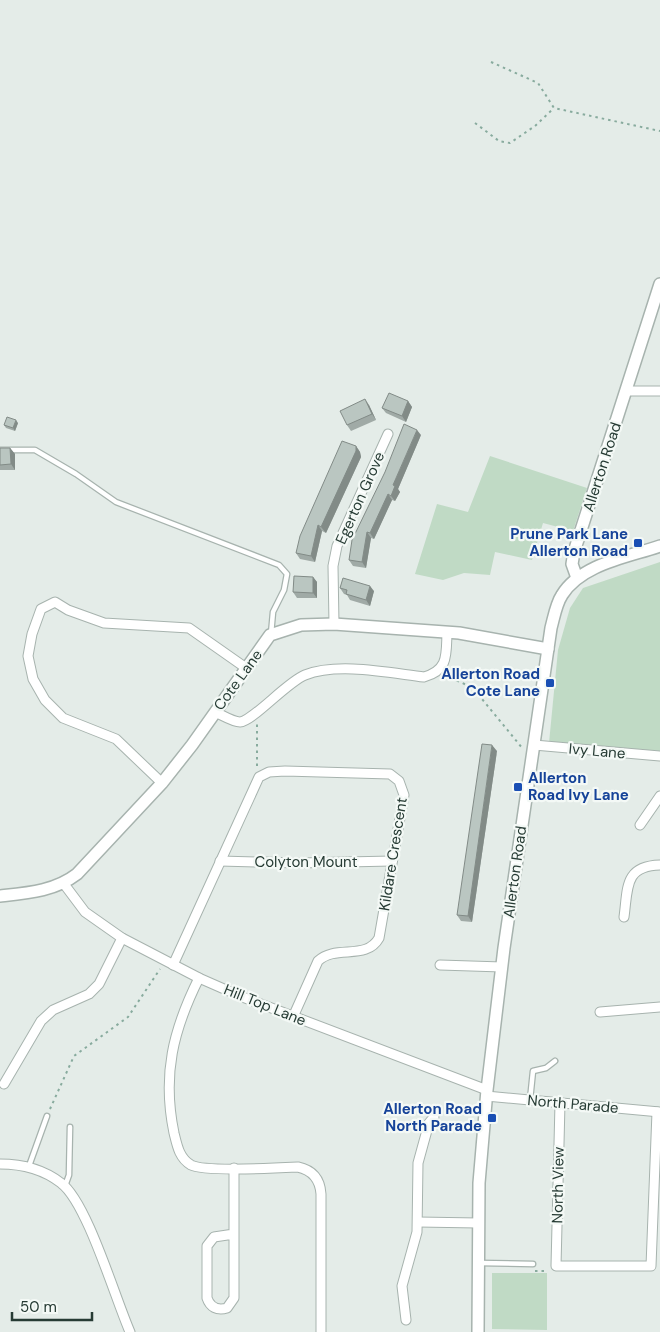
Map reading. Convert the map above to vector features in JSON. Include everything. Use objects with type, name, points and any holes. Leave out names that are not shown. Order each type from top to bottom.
[{"type":"street","name":"Allerton Road","points":[[478,1332],[479,1182],[487,1093],[502,967],[548,649],[561,596],[577,578],[572,564],[574,552],[660,284]]},
{"type":"street","points":[[626,391],[660,391]]},
{"type":"street","name":"Egerton Grove","points":[[334,624],[333,566],[337,546],[388,434]]},
{"type":"street","points":[[577,578],[592,569],[660,546]]},
{"type":"street","points":[[162,783],[116,740],[63,718],[45,700],[33,679],[28,656],[32,634],[41,609],[56,602],[68,610],[104,623],[189,628],[246,668]]},
{"type":"street","name":"Cote Lane","points":[[0,896],[31,893],[64,884],[77,874],[162,783],[216,712],[270,635],[301,625],[334,624],[447,632],[548,649]]},
{"type":"street","points":[[216,712],[239,722],[248,720],[291,682],[305,674],[326,669],[424,677],[438,672],[446,657],[447,632]]},
{"type":"street","name":"Ivy Lane","points":[[534,745],[660,756]]},
{"type":"street","name":"Kildare Crescent","points":[[257,780],[269,772],[384,772],[395,776],[402,786],[404,795],[381,934],[377,942],[366,950],[332,952],[322,957],[318,961],[293,1017]]},
{"type":"street","points":[[170,963],[257,780]]},
{"type":"street","points":[[640,825],[660,796]]},
{"type":"street","name":"Colyton Mount","points":[[220,861],[299,863],[392,861]]},
{"type":"street","points":[[624,917],[630,878],[639,868],[660,865]]},
{"type":"street","name":"Hill Top Lane","points":[[64,884],[85,912],[122,938],[199,978],[487,1093]]},
{"type":"street","points":[[4,1084],[42,1021],[53,1010],[89,994],[98,984],[122,938]]},
{"type":"street","points":[[440,965],[502,967]]},
{"type":"street","points":[[199,978],[178,1024],[169,1071],[171,1115],[178,1148],[188,1163],[198,1168],[298,1168],[312,1173],[319,1182],[321,1194],[321,1332]]},
{"type":"street","points":[[600,1012],[660,1008]]},
{"type":"street","name":"North Parade","points":[[487,1093],[530,1100],[658,1112]]},
{"type":"street","name":"North View","points":[[560,1103],[556,1266],[651,1266],[656,1203]]},
{"type":"street","points":[[656,1203],[658,1112]]},
{"type":"street","points":[[406,1320],[403,1284],[416,1239],[418,1222],[418,1163],[429,1123],[434,1117]]},
{"type":"street","points":[[0,1164],[29,1166],[65,1186],[77,1201],[89,1226],[130,1332]]},
{"type":"street","points":[[234,1168],[234,1234],[234,1298],[227,1308],[218,1309],[211,1305],[207,1298],[207,1246],[214,1237],[234,1234]]},
{"type":"street","points":[[418,1222],[478,1223]]},
{"type":"lane","points":[[0,450],[35,450],[76,474],[116,502],[279,565],[287,574],[284,590],[273,612],[270,635]]},
{"type":"lane","points":[[530,1100],[533,1071],[546,1068],[555,1061]]},
{"type":"lane","points":[[29,1166],[47,1116]]},
{"type":"lane","points":[[65,1186],[69,1175],[70,1127]]},
{"type":"lane","points":[[478,1263],[533,1264]]},
{"type":"path","points":[[490,62],[538,83],[554,108],[660,131]]},
{"type":"path","points":[[475,123],[499,141],[510,143],[535,126],[554,108]]},
{"type":"path","points":[[438,672],[473,688],[532,760]]},
{"type":"path","points":[[257,711],[257,780]]},
{"type":"path","points":[[47,1116],[74,1056],[128,1017],[170,963]]},
{"type":"green space","points":[[490,456],[587,488],[573,531],[543,523],[532,560],[495,552],[490,575],[464,573],[443,580],[415,574],[437,504],[468,512]]},
{"type":"green space","points":[[660,562],[660,751],[549,743],[558,650],[570,608],[583,588]]},
{"type":"green space","points":[[492,1273],[547,1273],[547,1330],[492,1329]]},
{"type":"building","points":[[389,393],[408,401],[402,416],[382,408]]},
{"type":"building","points":[[365,399],[372,414],[347,425],[340,411]]},
{"type":"building","points":[[7,417],[16,420],[13,428],[4,425]]},
{"type":"building","points":[[404,424],[417,430],[393,485],[395,486],[391,496],[388,494],[370,533],[367,532],[362,562],[349,560],[352,540],[385,472]]},
{"type":"building","points":[[342,441],[356,446],[356,451],[321,527],[318,525],[311,556],[296,553],[300,536]]},
{"type":"building","points":[[0,448],[10,448],[11,464],[0,465]]},
{"type":"building","points":[[294,576],[313,577],[313,593],[293,592]]},
{"type":"building","points":[[343,578],[370,586],[366,600],[346,594],[347,590],[340,588]]},
{"type":"building","points":[[482,744],[492,745],[468,916],[457,915]]},
{"type":"place","name":"Prune Park Lane Allerton Road","points":[[638,543]]},
{"type":"place","name":"Allerton Road Cote Lane","points":[[550,683]]},
{"type":"place","name":"Allerton Road Ivy Lane","points":[[518,787]]},
{"type":"place","name":"Allerton Road North Parade","points":[[492,1118]]}]
